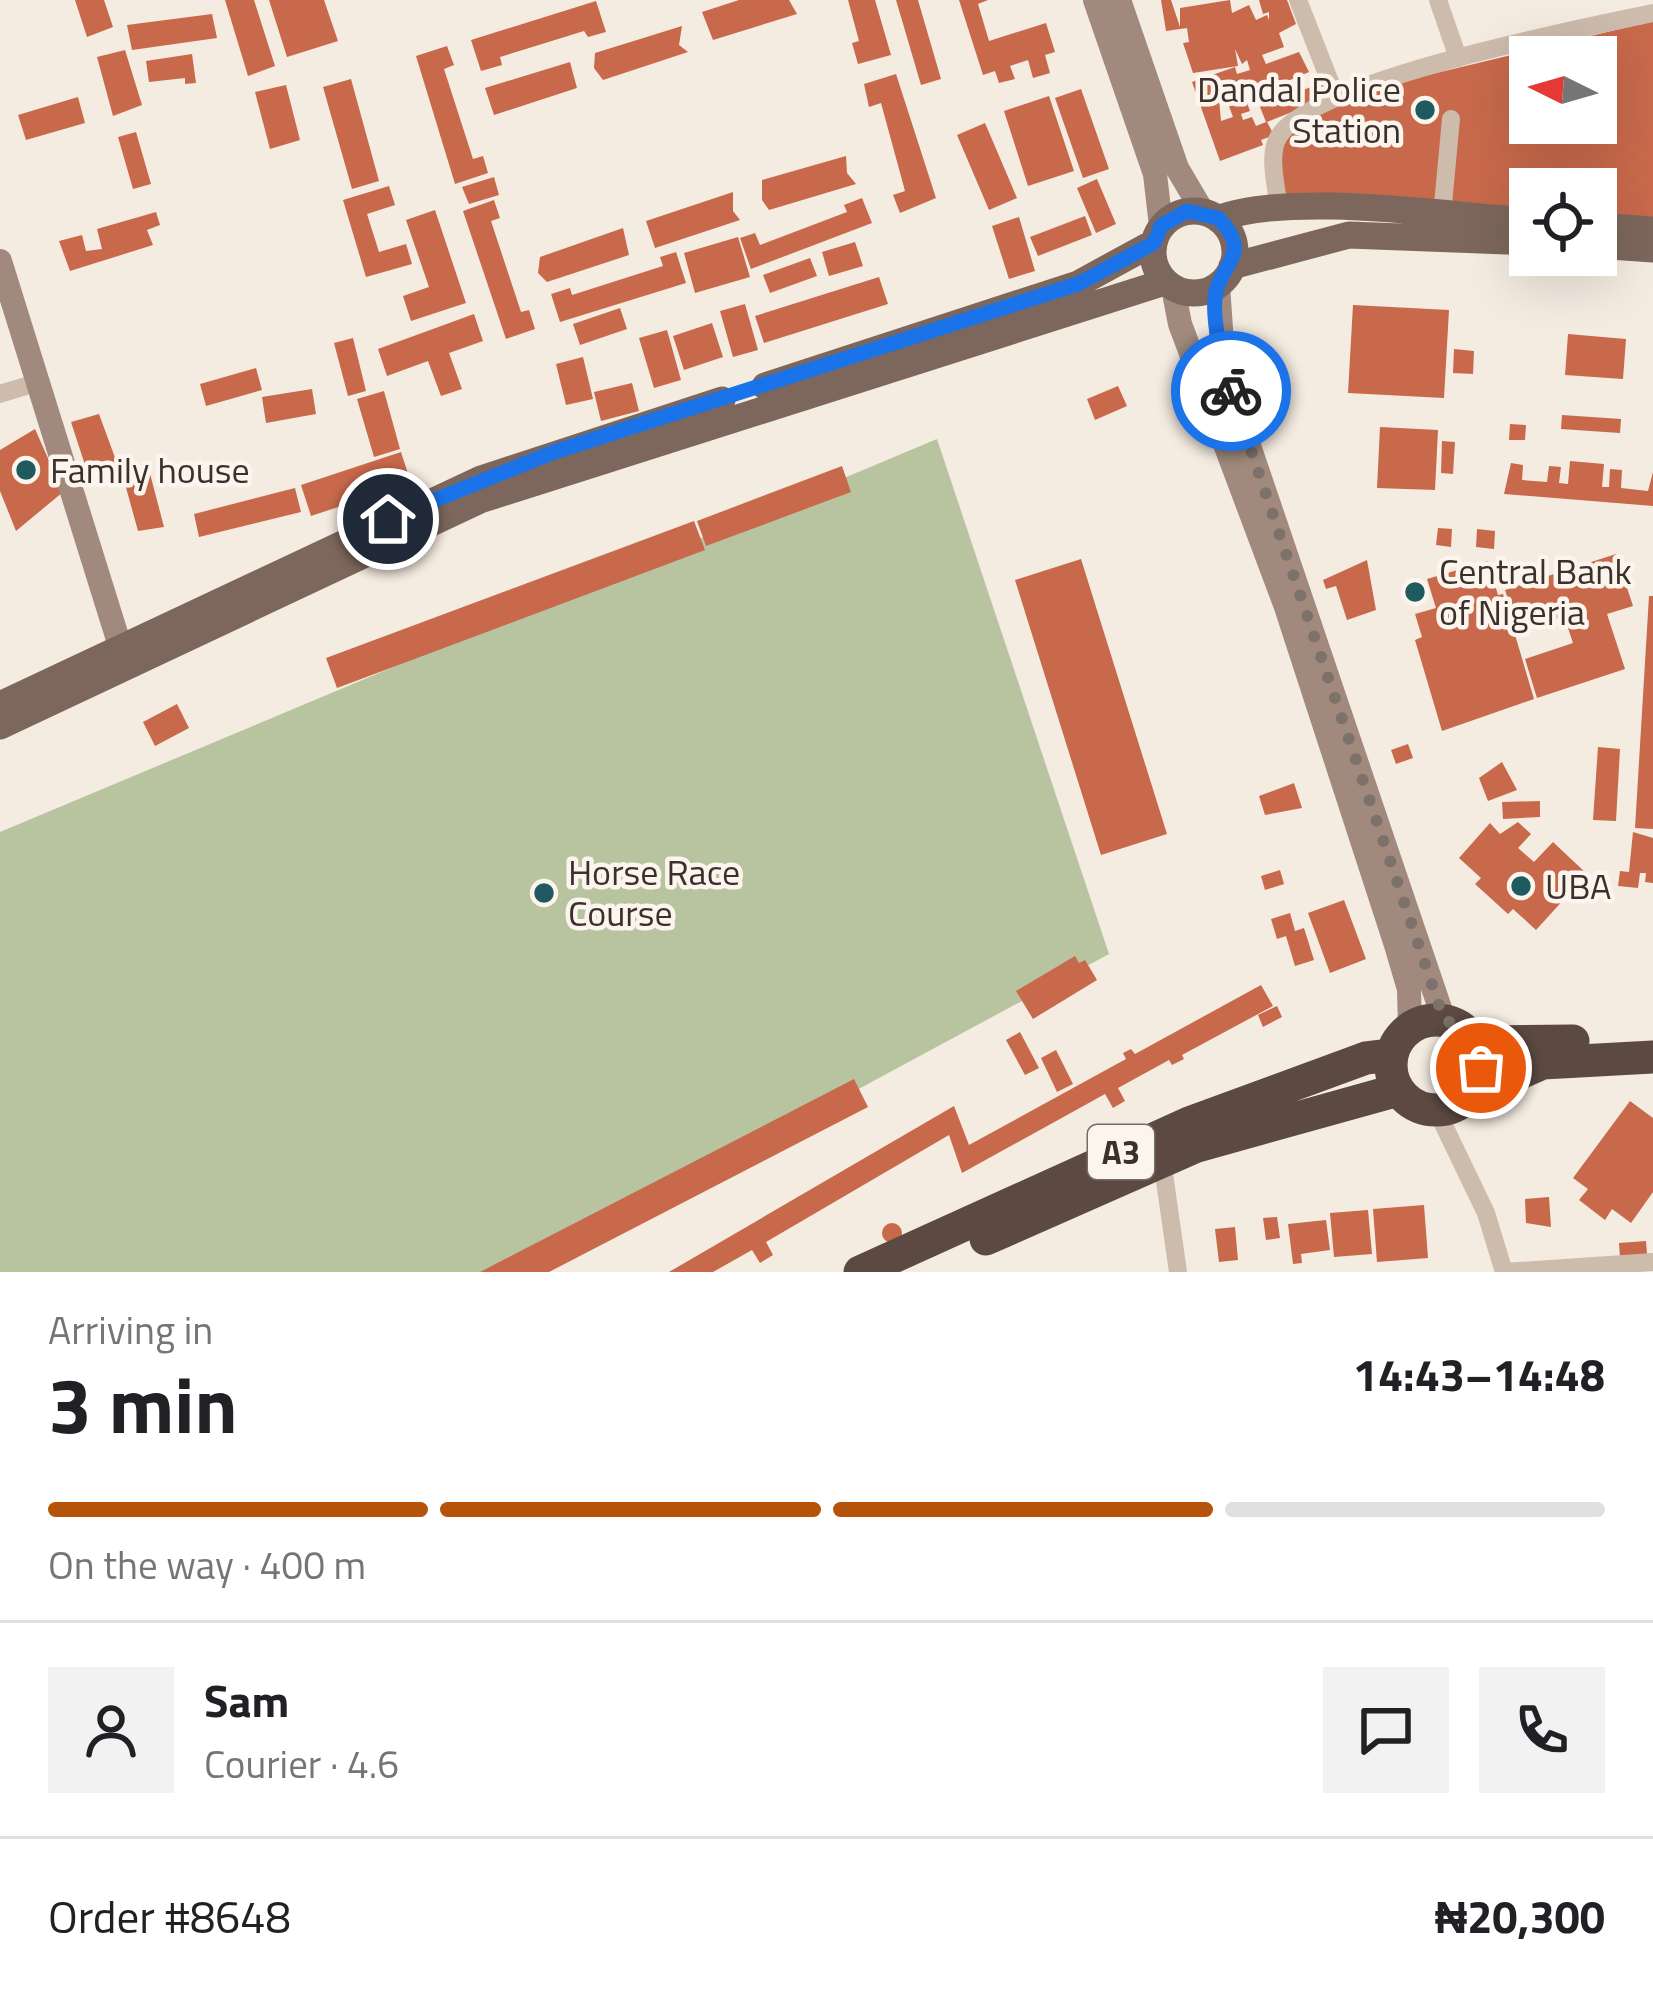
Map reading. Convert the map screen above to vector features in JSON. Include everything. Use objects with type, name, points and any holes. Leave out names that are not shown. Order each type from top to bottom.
[{"type":"highway","name":"A3","points":[[860,1272],[1189,1123],[1352,1063],[1444,1020]]},
{"type":"highway","points":[[1444,1020],[1466,1030],[1475,1042],[1481,1068],[1472,1094]]},
{"type":"highway","points":[[1475,1042],[1653,1039]]},
{"type":"highway","points":[[1400,1041],[1398,1090],[1411,1102],[1436,1109],[1543,1063],[1653,1057]]},
{"type":"highway","name":"A3","points":[[913,1272],[1162,1160],[1243,1131],[1398,1090]]},
{"type":"main road","points":[[1095,0],[1155,174],[1155,268],[1169,285],[1286,607],[1409,989],[1400,1041]]},
{"type":"main road","points":[[1119,0],[1168,145],[1211,215],[1233,240],[1225,276],[1220,350],[1229,387],[1444,1020]]},
{"type":"main road","points":[[0,727],[480,500],[915,349],[1103,274],[1187,211],[1211,215],[1279,209],[1509,220]]},
{"type":"main road","points":[[1617,227],[1653,230]]},
{"type":"main road","points":[[0,706],[481,479],[915,349],[1169,285],[1204,292],[1225,276],[1349,235],[1509,241]]},
{"type":"main road","points":[[1617,246],[1653,249]]},
{"type":"main road","points":[[0,261],[120,646]]},
{"type":"street","points":[[1298,0],[1336,98]]},
{"type":"street","points":[[1438,0],[1458,58]]},
{"type":"street","points":[[1612,0],[1619,20]]},
{"type":"street","points":[[1279,209],[1275,145],[1281,132],[1336,98],[1458,58],[1653,13]]},
{"type":"street","points":[[1442,215],[1451,119]]},
{"type":"street","points":[[0,394],[37,383]]},
{"type":"street","points":[[1436,1109],[1486,1213],[1504,1272],[1653,1262]]},
{"type":"street","points":[[1162,1160],[1178,1272]]},
{"type":"green space","name":"Horse Race Course","points":[[937,439],[1109,954],[519,1272],[0,1272],[0,832]]},
{"type":"building","points":[[75,0],[104,0],[113,27],[87,37]]},
{"type":"building","points":[[225,0],[254,0],[275,66],[248,76]]},
{"type":"building","points":[[269,0],[324,0],[338,41],[287,57]]},
{"type":"building","points":[[739,0],[789,0],[797,14],[713,40],[702,12]]},
{"type":"building","points":[[848,0],[875,0],[891,55],[858,64],[852,43],[859,41]]},
{"type":"building","points":[[896,0],[918,0],[941,79],[921,85]]},
{"type":"building","points":[[959,0],[988,0],[978,4],[989,41],[1046,23],[1055,52],[1045,55],[1050,73],[1033,78],[1028,60],[1010,66],[1015,79],[999,83],[995,71],[983,75]]},
{"type":"building","points":[[1161,0],[1171,0],[1180,27],[1180,8],[1230,0],[1232,13],[1249,5],[1256,20],[1267,15],[1269,20],[1269,12],[1263,14],[1259,0],[1287,0],[1296,24],[1279,33],[1284,47],[1262,55],[1266,64],[1299,52],[1309,72],[1257,94],[1245,97],[1243,91],[1219,99],[1221,121],[1233,117],[1227,101],[1244,95],[1250,111],[1241,114],[1243,120],[1252,117],[1256,126],[1266,122],[1260,107],[1321,83],[1327,98],[1267,122],[1274,135],[1261,140],[1263,145],[1220,161],[1192,82],[1235,67],[1237,74],[1250,70],[1247,60],[1242,64],[1235,49],[1238,66],[1193,73],[1183,43],[1189,42],[1187,28],[1166,31]]},
{"type":"building","points":[[596,1],[606,32],[588,37],[584,31],[500,57],[502,65],[481,71],[471,40]]},
{"type":"building","points":[[212,14],[217,38],[132,50],[127,25]]},
{"type":"building","name":"Dandal Police Station","points":[[1653,21],[1653,220],[1617,219],[1617,168],[1509,168],[1509,216],[1279,209],[1275,145],[1336,97],[1509,56],[1509,144],[1617,144],[1617,36],[1590,36]]},
{"type":"building","points":[[682,26],[679,45],[688,52],[603,80],[594,68],[595,53]]},
{"type":"building","points":[[447,46],[454,65],[444,69],[473,159],[483,156],[488,173],[455,184],[416,56]]},
{"type":"building","points":[[125,50],[142,105],[113,116],[97,57]]},
{"type":"building","points":[[192,54],[196,83],[185,84],[185,78],[149,82],[146,61]]},
{"type":"building","points":[[570,62],[577,88],[494,115],[485,88]]},
{"type":"building","points":[[896,74],[936,198],[900,213],[893,195],[905,191],[881,103],[869,107],[864,84]]},
{"type":"building","points":[[351,79],[379,181],[352,189],[323,87]]},
{"type":"building","points":[[286,85],[300,140],[270,149],[255,92]]},
{"type":"building","points":[[1081,89],[1109,169],[1083,178],[1055,98]]},
{"type":"building","points":[[1049,96],[1074,171],[1028,186],[1004,111]]},
{"type":"building","points":[[78,97],[85,123],[26,140],[18,115]]},
{"type":"building","points":[[985,123],[1017,198],[989,210],[957,135]]},
{"type":"building","points":[[136,132],[151,184],[133,189],[118,137]]},
{"type":"building","points":[[846,156],[847,173],[856,184],[769,210],[762,200],[762,180]]},
{"type":"building","points":[[494,177],[499,195],[469,204],[462,187]]},
{"type":"building","points":[[1097,179],[1116,224],[1096,233],[1077,188]]},
{"type":"building","points":[[389,186],[395,205],[367,214],[379,252],[406,244],[412,264],[366,277],[343,200]]},
{"type":"building","points":[[733,192],[733,211],[740,220],[655,248],[646,221]]},
{"type":"building","points":[[862,198],[872,223],[751,269],[740,238],[755,233],[760,245],[847,212],[844,205]]},
{"type":"building","points":[[494,200],[500,218],[491,221],[521,312],[529,310],[535,329],[506,339],[463,211]]},
{"type":"building","points":[[435,210],[466,303],[411,321],[403,296],[429,287],[406,220]]},
{"type":"building","points":[[156,212],[160,225],[147,230],[153,245],[70,271],[59,241],[82,235],[86,251],[102,249],[97,229]]},
{"type":"building","points":[[1085,216],[1092,235],[1038,256],[1030,237]]},
{"type":"building","points":[[1019,217],[1035,271],[1009,279],[992,226]]},
{"type":"building","points":[[623,228],[629,255],[547,282],[538,273],[540,257]]},
{"type":"building","points":[[738,237],[750,277],[695,293],[684,253]]},
{"type":"building","points":[[855,242],[863,266],[829,276],[822,252]]},
{"type":"building","points":[[676,252],[686,283],[560,322],[551,294],[570,288],[572,295],[663,266],[660,257]]},
{"type":"building","points":[[810,258],[817,276],[770,293],[763,275]]},
{"type":"building","points":[[879,277],[888,304],[764,343],[755,316]]},
{"type":"building","points":[[745,304],[758,350],[733,357],[720,311]]},
{"type":"building","points":[[1353,305],[1449,310],[1444,398],[1348,393]]},
{"type":"building","points":[[620,308],[627,329],[580,345],[573,324]]},
{"type":"building","points":[[474,314],[483,341],[449,353],[462,389],[441,396],[428,361],[387,376],[378,349]]},
{"type":"building","points":[[712,323],[723,357],[684,370],[673,336]]},
{"type":"building","points":[[667,330],[681,380],[654,388],[639,338]]},
{"type":"building","points":[[1568,334],[1626,339],[1623,379],[1565,375]]},
{"type":"building","points":[[353,338],[366,391],[348,396],[334,343]]},
{"type":"building","points":[[1454,349],[1474,351],[1473,374],[1453,373]]},
{"type":"building","points":[[583,357],[593,399],[566,405],[556,364]]},
{"type":"building","points":[[256,368],[262,390],[206,406],[200,384]]},
{"type":"building","points":[[632,383],[639,411],[601,421],[594,392]]},
{"type":"building","points":[[1118,386],[1127,406],[1095,420],[1087,399]]},
{"type":"building","points":[[312,389],[316,414],[266,423],[262,397]]},
{"type":"building","points":[[384,391],[400,449],[374,457],[357,399]]},
{"type":"building","points":[[99,414],[117,463],[87,471],[71,422]]},
{"type":"building","points":[[1562,415],[1621,419],[1620,433],[1561,429]]},
{"type":"building","points":[[1510,424],[1526,425],[1525,440],[1509,440]]},
{"type":"building","points":[[1380,427],[1438,430],[1435,490],[1377,488]]},
{"type":"building","name":"Family house","points":[[35,429],[63,492],[16,531],[0,491],[0,450]]},
{"type":"building","points":[[1442,441],[1455,442],[1453,474],[1441,473]]},
{"type":"building","points":[[401,452],[411,483],[311,516],[301,485]]},
{"type":"building","points":[[1570,461],[1604,464],[1602,487],[1609,487],[1610,469],[1622,470],[1621,488],[1648,491],[1653,472],[1653,506],[1504,494],[1511,463],[1523,465],[1522,480],[1547,482],[1549,466],[1561,467],[1559,483],[1568,484]]},
{"type":"building","points":[[148,466],[164,527],[138,531],[122,473]]},
{"type":"building","points":[[842,466],[851,492],[706,546],[697,521]]},
{"type":"building","points":[[295,488],[301,512],[199,537],[194,514]]},
{"type":"building","points":[[694,521],[705,550],[337,688],[326,658]]},
{"type":"building","points":[[1438,528],[1452,529],[1451,547],[1436,545]]},
{"type":"building","points":[[1477,529],[1495,531],[1494,549],[1476,547]]},
{"type":"building","points":[[1616,554],[1633,606],[1607,614],[1625,669],[1537,698],[1525,659],[1573,643],[1564,616],[1518,631],[1505,590]]},
{"type":"building","points":[[1081,559],[1167,834],[1101,855],[1015,580]]},
{"type":"building","points":[[1367,560],[1376,610],[1347,620],[1336,586],[1326,589],[1323,580]]},
{"type":"building","points":[[1488,561],[1498,595],[1503,594],[1534,699],[1442,731],[1415,640],[1422,637],[1415,614],[1436,608],[1427,579]]},
{"type":"building","points":[[1649,596],[1653,596],[1653,829],[1635,828]]},
{"type":"building","points":[[177,704],[189,728],[155,746],[143,722]]},
{"type":"building","points":[[1408,744],[1413,758],[1396,764],[1391,750]]},
{"type":"building","points":[[1598,747],[1620,749],[1616,821],[1593,820]]},
{"type":"building","points":[[1502,762],[1517,790],[1488,801],[1479,778]]},
{"type":"building","points":[[1294,783],[1302,808],[1265,815],[1259,796]]},
{"type":"building","points":[[1540,801],[1540,817],[1503,819],[1502,802]]},
{"type":"building","points":[[1518,822],[1531,834],[1518,848],[1534,862],[1553,842],[1587,874],[1536,930],[1513,909],[1508,914],[1475,884],[1481,878],[1459,858],[1490,823],[1500,834]]},
{"type":"building","points":[[1633,832],[1653,838],[1653,883],[1645,882],[1646,873],[1640,873],[1638,888],[1618,886],[1620,871],[1629,872]]},
{"type":"building","points":[[1280,870],[1284,884],[1265,890],[1261,876]]},
{"type":"building","points":[[1344,900],[1366,959],[1330,973],[1308,913]]},
{"type":"building","points":[[1290,913],[1295,931],[1304,928],[1314,960],[1295,966],[1286,936],[1277,939],[1271,919]]},
{"type":"building","points":[[1075,956],[1079,963],[1085,960],[1097,980],[1033,1019],[1016,991]]},
{"type":"building","points":[[1261,985],[1273,1006],[1182,1055],[1184,1059],[1172,1065],[1169,1060],[1118,1088],[1125,1101],[1113,1108],[1105,1094],[962,1173],[949,1135],[766,1242],[773,1255],[760,1263],[752,1250],[713,1272],[669,1272],[954,1106],[969,1145],[1126,1059],[1123,1053],[1131,1049],[1135,1054]]},
{"type":"building","points":[[1277,1006],[1282,1017],[1263,1027],[1258,1015]]},
{"type":"building","points":[[1020,1032],[1039,1068],[1025,1075],[1006,1040]]},
{"type":"building","points":[[1056,1050],[1073,1084],[1057,1092],[1041,1058]]},
{"type":"building","points":[[854,1079],[868,1107],[549,1272],[480,1272]]},
{"type":"building","points":[[1630,1101],[1653,1118],[1653,1192],[1631,1223],[1612,1209],[1605,1220],[1579,1200],[1588,1189],[1573,1178]]},
{"type":"building","points":[[1549,1197],[1551,1227],[1526,1223],[1525,1199]]},
{"type":"building","points":[[1424,1205],[1428,1258],[1377,1262],[1373,1209]]},
{"type":"building","points":[[1368,1210],[1372,1254],[1334,1257],[1330,1213]]},
{"type":"building","points":[[1277,1217],[1280,1238],[1266,1240],[1263,1218]]},
{"type":"building","points":[[1326,1220],[1330,1250],[1301,1254],[1302,1263],[1293,1264],[1288,1224]]},
{"type":"building","points":[[892,1223],[902,1233],[892,1243],[882,1233]]},
{"type":"building","points":[[1235,1227],[1238,1260],[1219,1262],[1215,1229]]},
{"type":"building","points":[[1646,1241],[1647,1254],[1620,1257],[1619,1243]]},
{"type":"way so far","points":[[1231,391],[1444,1020],[1466,1030],[1475,1042],[1481,1068]]},
{"type":"place","name":"Dandal Police Station","points":[[1425,110]]},
{"type":"place","name":"Family house","points":[[26,470]]},
{"type":"place","name":"Central Bank of Nigeria","points":[[1415,592]]},
{"type":"place","name":"UBA","points":[[1521,886]]},
{"type":"place","name":"Horse Race Course","points":[[544,893]]},
{"type":"route","points":[[388,519],[554,452],[1078,284],[1154,243],[1161,226],[1187,211],[1218,218],[1233,240],[1232,266],[1218,285],[1217,322],[1231,391]]}]
